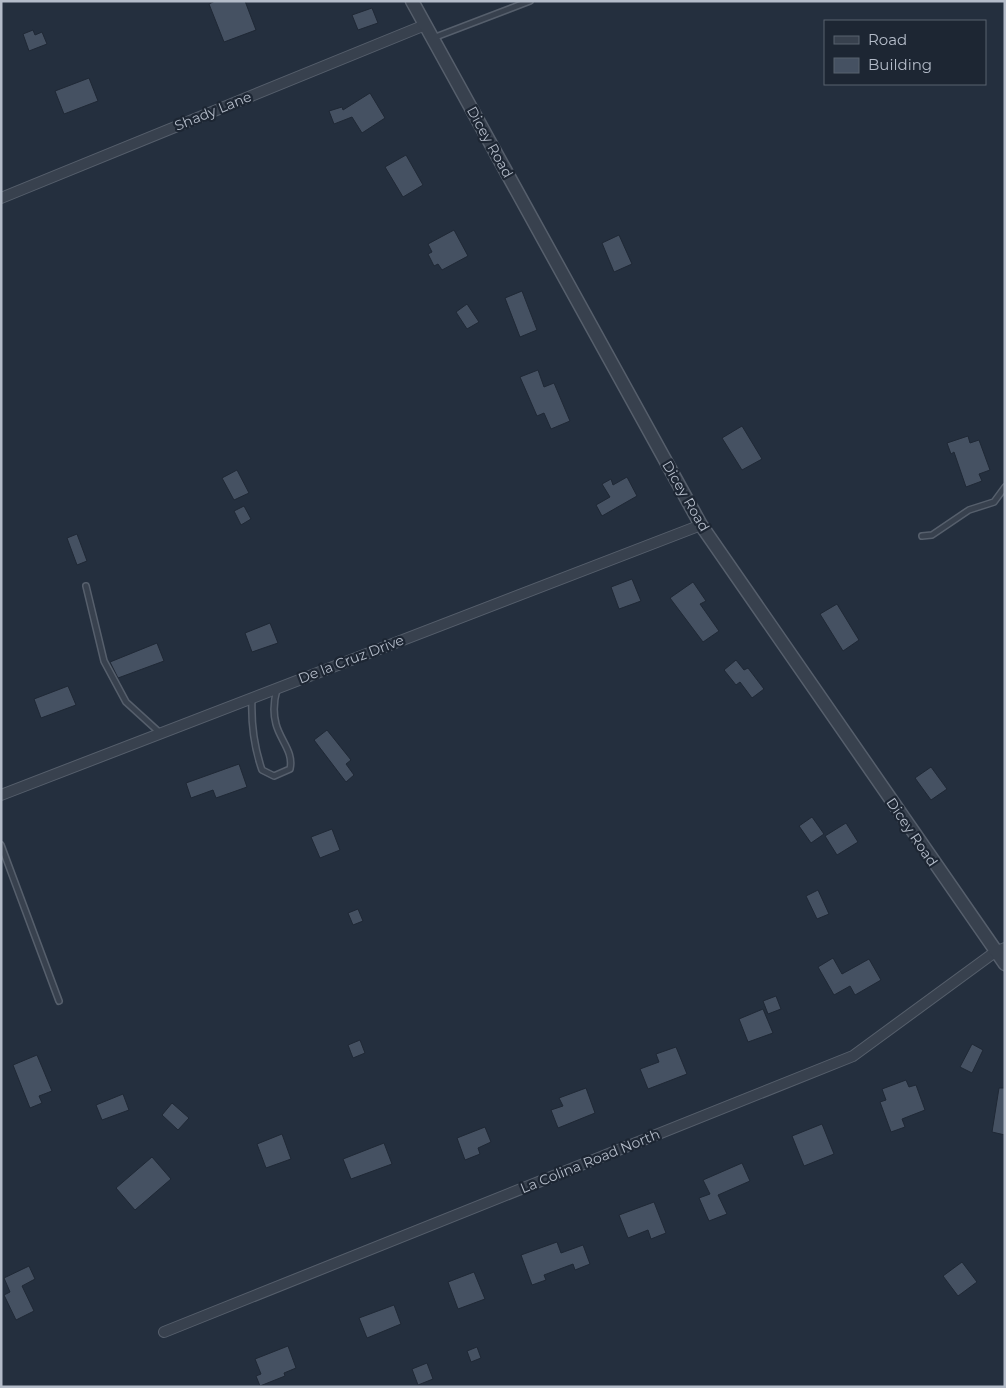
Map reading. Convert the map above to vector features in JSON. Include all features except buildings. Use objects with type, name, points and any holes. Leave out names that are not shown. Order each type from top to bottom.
[{"type":"street","name":"Dicey Road","points":[[412,1],[701,525],[1000,950],[1005,964]]},
{"type":"street","name":"Shady Lane","points":[[1,198],[425,25]]},
{"type":"street","name":"De la Cruz Drive","points":[[1,795],[159,732],[701,525]]},
{"type":"street","name":"La Colina Road North","points":[[164,1332],[853,1056],[1000,950]]},
{"type":"lane","points":[[433,38],[530,1]]},
{"type":"lane","points":[[922,536],[932,535],[969,510],[994,502],[1005,487]]},
{"type":"lane","points":[[86,586],[104,661],[126,702],[159,732]]},
{"type":"lane","points":[[252,697],[254,738],[262,770],[274,776],[290,768],[292,759],[276,725],[274,710],[277,687]]},
{"type":"lane","points":[[1,845],[59,1001]]}]
